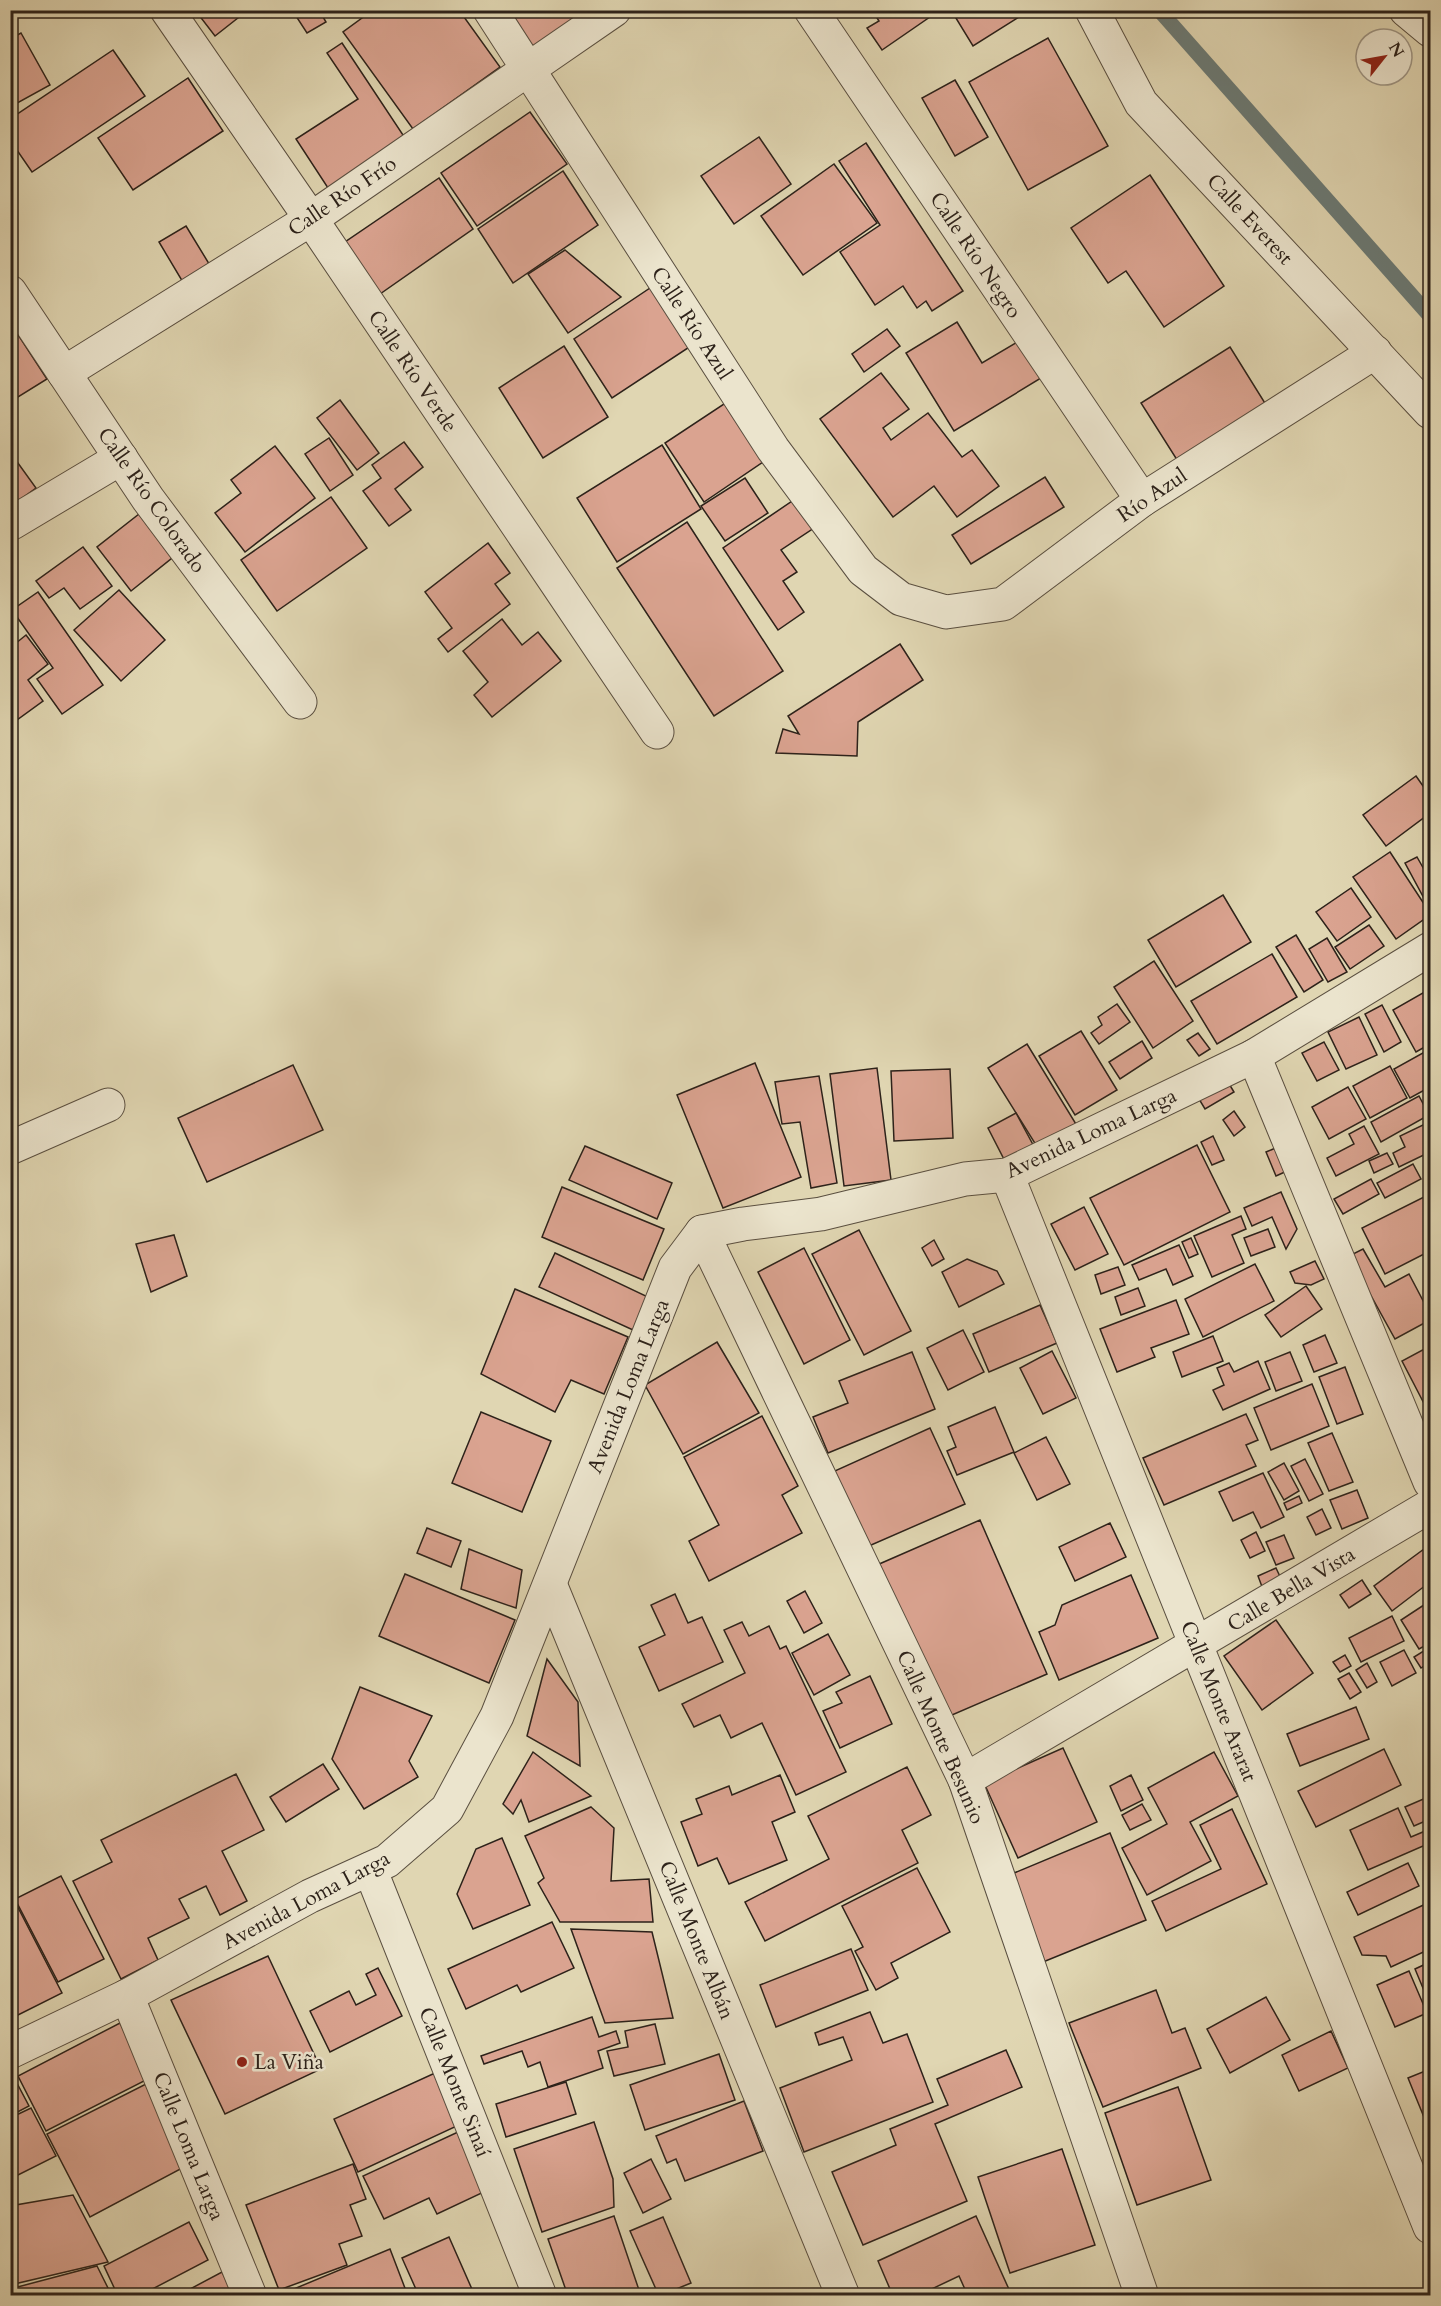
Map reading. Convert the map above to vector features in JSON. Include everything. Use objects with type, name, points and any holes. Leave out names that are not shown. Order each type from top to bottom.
[{"type":"street","name":"Calle Río Verde","points":[[167,10],[657,732]]},
{"type":"street","name":"Calle Río Azul","points":[[490,10],[773,449],[863,570],[901,599],[924,606]]},
{"type":"street","name":"Calle Río Frío","points":[[64,373],[311,219],[615,10]]},
{"type":"street","name":"Calle Río Negro","points":[[811,10],[1142,500]]},
{"type":"street","name":"Calle Everest","points":[[1092,10],[1141,103],[1431,412]]},
{"type":"street","points":[[1406,10],[1431,30]]},
{"type":"street","name":"Calle Río Colorado","points":[[10,292],[148,499],[300,702]]},
{"type":"street","name":"Río Azul","points":[[924,606],[946,612],[1003,604],[1142,500],[1375,351]]},
{"type":"street","points":[[12,523],[121,458]]},
{"type":"street","name":"Avenida Loma Larga","points":[[10,2052],[128,1996],[310,1896],[387,1861],[447,1809],[497,1716],[675,1268],[702,1232],[821,1214],[965,1179],[1007,1175],[1254,1056],[1431,949]]},
{"type":"street","points":[[1254,1056],[1431,1482]]},
{"type":"street","points":[[10,1148],[108,1105]]},
{"type":"street","name":"Calle Monte Ararat","points":[[1007,1175],[1431,2227]]},
{"type":"street","name":"Calle Monte Besunio","points":[[702,1232],[965,1780],[1142,2295]]},
{"type":"street","name":"Calle Bella Vista","points":[[965,1780],[1431,1506]]},
{"type":"street","name":"Calle Monte Albán","points":[[550,1584],[843,2295]]},
{"type":"street","name":"Calle Monte Sinaí","points":[[370,1869],[540,2295]]},
{"type":"street","name":"Calle Loma Larga","points":[[128,1996],[250,2295]]},
{"type":"building","points":[[195,10],[248,10],[215,36]]},
{"type":"building","points":[[299,10],[319,10],[326,22],[307,33],[294,13]]},
{"type":"building","points":[[373,10],[459,10],[500,67],[413,129],[343,32]]},
{"type":"building","points":[[499,10],[590,10],[528,53]]},
{"type":"building","points":[[872,10],[940,10],[882,50],[867,28],[879,21]]},
{"type":"building","points":[[951,10],[1030,10],[973,46]]},
{"type":"building","points":[[21,33],[50,85],[10,107],[10,39]]},
{"type":"building","points":[[1048,38],[1108,146],[1028,190],[969,82]]},
{"type":"building","points":[[342,43],[405,138],[328,188],[296,139],[358,99],[327,53]]},
{"type":"building","points":[[113,50],[145,96],[32,172],[10,140],[10,119]]},
{"type":"building","points":[[188,78],[223,131],[133,190],[98,138]]},
{"type":"building","points":[[955,80],[988,137],[955,156],[922,98]]},
{"type":"building","points":[[530,112],[567,164],[477,226],[441,173]]},
{"type":"building","points":[[759,137],[791,184],[734,224],[701,176]]},
{"type":"building","points":[[866,143],[963,291],[932,311],[926,301],[917,308],[903,286],[875,305],[840,252],[880,225],[839,161]]},
{"type":"building","points":[[834,164],[877,223],[803,275],[761,216]]},
{"type":"building","points":[[563,171],[598,225],[513,283],[478,229]]},
{"type":"building","points":[[1150,175],[1224,286],[1164,327],[1126,271],[1108,283],[1071,228]]},
{"type":"building","points":[[439,178],[473,229],[380,294],[345,242]]},
{"type":"building","points":[[186,226],[211,267],[184,284],[159,242]]},
{"type":"building","points":[[565,250],[621,297],[568,333],[528,274]]},
{"type":"building","points":[[659,282],[697,342],[612,398],[574,339]]},
{"type":"building","points":[[957,322],[982,363],[1019,341],[1041,378],[954,431],[906,353]]},
{"type":"building","points":[[887,329],[900,346],[864,372],[852,354]]},
{"type":"building","points":[[17,333],[47,379],[10,402],[10,337]]},
{"type":"building","points":[[564,346],[608,417],[543,458],[499,388]]},
{"type":"building","points":[[1230,347],[1268,408],[1179,463],[1141,403]]},
{"type":"building","points":[[881,373],[909,409],[883,428],[891,440],[928,413],[962,457],[972,450],[999,486],[957,517],[934,486],[893,517],[820,419]]},
{"type":"building","points":[[736,396],[775,454],[704,502],[665,443]]},
{"type":"building","points":[[340,400],[379,453],[357,470],[317,418]]},
{"type":"building","points":[[329,438],[353,475],[330,491],[305,454]]},
{"type":"building","points":[[404,442],[423,467],[395,489],[411,510],[389,526],[363,491],[381,478],[372,465]]},
{"type":"building","points":[[662,445],[701,509],[617,562],[577,498]]},
{"type":"building","points":[[275,446],[315,498],[245,552],[215,513],[241,493],[231,480]]},
{"type":"building","points":[[10,452],[36,488],[10,507]]},
{"type":"building","points":[[1045,477],[1064,507],[971,564],[952,535]]},
{"type":"building","points":[[745,478],[768,513],[725,541],[701,506]]},
{"type":"building","points":[[801,495],[820,524],[781,550],[797,572],[783,581],[804,612],[778,630],[723,548]]},
{"type":"building","points":[[331,497],[367,548],[277,611],[241,560]]},
{"type":"building","points":[[139,514],[172,558],[131,591],[97,547]]},
{"type":"building","points":[[687,522],[783,671],[714,716],[617,568]]},
{"type":"building","points":[[488,543],[510,573],[495,584],[510,604],[448,652],[438,639],[452,628],[425,592]]},
{"type":"building","points":[[83,547],[112,586],[80,609],[64,588],[49,598],[36,581]]},
{"type":"building","points":[[119,590],[165,640],[121,681],[74,630]]},
{"type":"building","points":[[38,592],[103,685],[62,714],[37,679],[53,668],[12,610]]},
{"type":"building","points":[[502,619],[522,645],[538,632],[561,661],[492,717],[474,695],[488,682],[463,651]]},
{"type":"building","points":[[26,635],[48,664],[28,680],[43,701],[10,725],[10,648]]},
{"type":"building","points":[[900,644],[923,680],[858,722],[857,756],[776,753],[783,729],[799,734],[788,716]]},
{"type":"building","points":[[1416,776],[1430,796],[1430,813],[1386,846],[1363,815]]},
{"type":"building","points":[[1390,852],[1430,913],[1396,939],[1353,877]]},
{"type":"building","points":[[1417,857],[1430,880],[1430,900],[1426,902],[1405,863]]},
{"type":"building","points":[[1351,888],[1371,917],[1337,941],[1316,912]]},
{"type":"building","points":[[1223,895],[1251,942],[1176,987],[1148,940]]},
{"type":"building","points":[[1369,925],[1384,946],[1350,969],[1335,947]]},
{"type":"building","points":[[1296,935],[1323,980],[1304,992],[1276,947]]},
{"type":"building","points":[[1327,938],[1347,972],[1328,982],[1309,949]]},
{"type":"building","points":[[1272,954],[1297,997],[1217,1044],[1191,1001]]},
{"type":"building","points":[[1154,961],[1193,1021],[1153,1048],[1114,987]]},
{"type":"building","points":[[1428,990],[1430,995],[1430,1044],[1416,1052],[1393,1010]]},
{"type":"building","points":[[1117,1004],[1130,1022],[1099,1044],[1091,1033],[1102,1025],[1098,1017]]},
{"type":"building","points":[[1382,1005],[1401,1042],[1384,1052],[1365,1014]]},
{"type":"building","points":[[1359,1017],[1377,1055],[1346,1069],[1328,1032]]},
{"type":"building","points":[[1081,1031],[1117,1090],[1075,1115],[1039,1056]]},
{"type":"building","points":[[1198,1033],[1210,1049],[1199,1056],[1187,1040]]},
{"type":"building","points":[[1142,1041],[1152,1058],[1120,1079],[1109,1062]]},
{"type":"building","points":[[1324,1042],[1339,1070],[1317,1081],[1302,1053]]},
{"type":"building","points":[[1027,1044],[1079,1129],[1041,1153],[988,1068]]},
{"type":"building","points":[[1430,1049],[1430,1087],[1410,1098],[1394,1069]]},
{"type":"building","points":[[755,1063],[801,1177],[723,1208],[677,1095]]},
{"type":"building","points":[[293,1065],[323,1130],[207,1182],[178,1118]]},
{"type":"building","points":[[1390,1066],[1407,1098],[1370,1118],[1353,1086]]},
{"type":"building","points":[[877,1068],[891,1180],[844,1186],[830,1074]]},
{"type":"building","points":[[950,1069],[953,1138],[894,1141],[891,1071]]},
{"type":"building","points":[[819,1076],[837,1183],[811,1188],[800,1122],[782,1124],[775,1082]]},
{"type":"building","points":[[1225,1077],[1234,1092],[1205,1109],[1196,1094]]},
{"type":"building","points":[[1348,1087],[1366,1119],[1329,1139],[1312,1107]]},
{"type":"building","points":[[1419,1096],[1429,1115],[1381,1142],[1371,1122]]},
{"type":"building","points":[[1234,1111],[1245,1127],[1234,1136],[1223,1120]]},
{"type":"building","points":[[1016,1113],[1038,1154],[1009,1169],[988,1128]]},
{"type":"building","points":[[1425,1124],[1430,1136],[1430,1152],[1399,1167],[1393,1153],[1405,1147],[1400,1136]]},
{"type":"building","points":[[1364,1126],[1379,1154],[1336,1176],[1327,1158],[1354,1144],[1349,1134]]},
{"type":"building","points":[[1213,1136],[1224,1160],[1212,1165],[1201,1142]]},
{"type":"building","points":[[1197,1145],[1230,1212],[1124,1265],[1090,1198]]},
{"type":"building","points":[[585,1146],[672,1183],[657,1219],[569,1180]]},
{"type":"building","points":[[1278,1147],[1287,1171],[1276,1176],[1266,1152]]},
{"type":"building","points":[[1387,1153],[1393,1164],[1374,1173],[1369,1161]]},
{"type":"building","points":[[1413,1164],[1421,1179],[1385,1198],[1377,1183]]},
{"type":"building","points":[[1371,1179],[1379,1194],[1343,1214],[1334,1199]]},
{"type":"building","points":[[562,1187],[664,1229],[643,1280],[542,1237]]},
{"type":"building","points":[[1281,1192],[1297,1229],[1286,1249],[1272,1217],[1252,1226],[1244,1208]]},
{"type":"building","points":[[1430,1194],[1430,1251],[1385,1274],[1362,1228]]},
{"type":"building","points":[[1084,1207],[1108,1254],[1075,1270],[1051,1224]]},
{"type":"building","points":[[1241,1216],[1246,1229],[1232,1235],[1244,1263],[1212,1277],[1194,1236]]},
{"type":"building","points":[[1268,1229],[1275,1247],[1251,1256],[1244,1238]]},
{"type":"building","points":[[859,1230],[911,1331],[864,1355],[812,1254]]},
{"type":"building","points":[[174,1235],[187,1276],[151,1292],[136,1244]]},
{"type":"building","points":[[1191,1238],[1198,1254],[1189,1258],[1182,1242]]},
{"type":"building","points":[[934,1240],[944,1259],[932,1266],[922,1248]]},
{"type":"building","points":[[1179,1245],[1193,1276],[1173,1285],[1166,1269],[1139,1280],[1132,1265]]},
{"type":"building","points":[[804,1248],[850,1340],[804,1364],[758,1272]]},
{"type":"building","points":[[1363,1249],[1385,1287],[1409,1274],[1430,1314],[1430,1320],[1395,1339],[1349,1256]]},
{"type":"building","points":[[555,1253],[648,1297],[633,1330],[539,1287]]},
{"type":"building","points":[[967,1259],[997,1271],[1004,1284],[959,1307],[942,1272]]},
{"type":"building","points":[[1315,1261],[1324,1279],[1311,1285],[1295,1283],[1290,1272]]},
{"type":"building","points":[[1255,1264],[1274,1301],[1203,1337],[1185,1299]]},
{"type":"building","points":[[1118,1267],[1125,1285],[1101,1294],[1095,1275]]},
{"type":"building","points":[[1306,1286],[1322,1309],[1281,1337],[1265,1315]]},
{"type":"building","points":[[1138,1288],[1145,1306],[1121,1315],[1115,1297]]},
{"type":"building","points":[[515,1289],[628,1337],[604,1394],[571,1380],[555,1412],[481,1374]]},
{"type":"building","points":[[1176,1300],[1189,1334],[1151,1348],[1155,1357],[1117,1372],[1100,1329]]},
{"type":"building","points":[[1040,1305],[1057,1343],[989,1372],[973,1334]]},
{"type":"building","points":[[963,1330],[984,1372],[948,1390],[927,1348]]},
{"type":"building","points":[[1325,1335],[1337,1363],[1314,1372],[1303,1345]]},
{"type":"building","points":[[1213,1336],[1223,1361],[1182,1377],[1173,1352]]},
{"type":"building","points":[[717,1342],[759,1413],[683,1454],[645,1385]]},
{"type":"building","points":[[1430,1346],[1430,1415],[1402,1361]]},
{"type":"building","points":[[1052,1351],[1076,1398],[1043,1414],[1020,1368]]},
{"type":"building","points":[[912,1352],[935,1409],[828,1453],[813,1417],[848,1403],[839,1381]]},
{"type":"building","points":[[1290,1352],[1302,1381],[1276,1391],[1265,1362]]},
{"type":"building","points":[[1258,1361],[1270,1389],[1223,1410],[1213,1390],[1224,1385],[1217,1368],[1229,1363],[1234,1372]]},
{"type":"building","points":[[1345,1367],[1363,1414],[1337,1424],[1319,1377]]},
{"type":"building","points":[[1312,1384],[1329,1426],[1271,1450],[1254,1408]]},
{"type":"building","points":[[995,1407],[1014,1452],[957,1475],[947,1451],[956,1447],[948,1427]]},
{"type":"building","points":[[481,1412],[551,1441],[522,1512],[452,1483]]},
{"type":"building","points":[[1246,1414],[1258,1440],[1246,1445],[1256,1466],[1164,1505],[1143,1458]]},
{"type":"building","points":[[762,1416],[798,1486],[782,1495],[802,1533],[709,1581],[689,1541],[719,1525],[684,1457]]},
{"type":"building","points":[[930,1428],[965,1504],[862,1549],[828,1474]]},
{"type":"building","points":[[1332,1433],[1353,1482],[1329,1491],[1308,1443]]},
{"type":"building","points":[[1046,1437],[1070,1484],[1037,1500],[1014,1453]]},
{"type":"building","points":[[1305,1459],[1323,1494],[1309,1501],[1291,1466]]},
{"type":"building","points":[[1284,1463],[1299,1491],[1284,1500],[1268,1472]]},
{"type":"building","points":[[1263,1473],[1284,1517],[1261,1528],[1253,1512],[1233,1521],[1219,1492]]},
{"type":"building","points":[[1357,1490],[1368,1518],[1342,1529],[1330,1500]]},
{"type":"building","points":[[1299,1496],[1302,1503],[1287,1510],[1284,1503]]},
{"type":"building","points":[[1322,1509],[1331,1528],[1316,1535],[1307,1517]]},
{"type":"building","points":[[980,1520],[1047,1674],[945,1718],[877,1565]]},
{"type":"building","points":[[1110,1523],[1126,1557],[1075,1581],[1059,1547]]},
{"type":"building","points":[[427,1528],[461,1541],[451,1567],[417,1553]]},
{"type":"building","points":[[1256,1532],[1265,1551],[1250,1558],[1241,1540]]},
{"type":"building","points":[[1284,1535],[1294,1558],[1276,1565],[1266,1542]]},
{"type":"building","points":[[469,1549],[522,1570],[516,1608],[461,1589]]},
{"type":"building","points":[[1424,1549],[1430,1557],[1430,1563],[1425,1567],[1430,1574],[1430,1582],[1392,1611],[1374,1586]]},
{"type":"building","points":[[1276,1568],[1283,1583],[1264,1592],[1258,1576]]},
{"type":"building","points":[[405,1574],[515,1620],[489,1683],[379,1636]]},
{"type":"building","points":[[1131,1575],[1158,1638],[1059,1680],[1039,1632],[1055,1625],[1062,1605]]},
{"type":"building","points":[[1362,1580],[1371,1594],[1349,1608],[1340,1595]]},
{"type":"building","points":[[805,1591],[822,1623],[804,1633],[787,1601]]},
{"type":"building","points":[[675,1594],[688,1623],[702,1617],[723,1662],[659,1691],[639,1647],[665,1635],[651,1605]]},
{"type":"building","points":[[1430,1601],[1430,1643],[1419,1649],[1401,1620]]},
{"type":"building","points":[[1392,1616],[1404,1641],[1361,1662],[1349,1638]]},
{"type":"building","points":[[1276,1620],[1313,1673],[1262,1710],[1224,1656]]},
{"type":"building","points":[[742,1622],[749,1636],[769,1626],[780,1649],[786,1646],[846,1772],[796,1795],[762,1723],[731,1738],[720,1715],[694,1727],[682,1704],[745,1673],[724,1630]]},
{"type":"building","points":[[828,1634],[850,1675],[814,1695],[792,1653]]},
{"type":"building","points":[[1430,1647],[1430,1662],[1421,1668],[1414,1657]]},
{"type":"building","points":[[1404,1650],[1416,1673],[1392,1686],[1380,1662]]},
{"type":"building","points":[[1345,1655],[1351,1666],[1340,1672],[1333,1662]]},
{"type":"building","points":[[547,1659],[578,1702],[580,1766],[527,1736]]},
{"type":"building","points":[[1367,1663],[1377,1682],[1367,1688],[1356,1670]]},
{"type":"building","points":[[1349,1673],[1361,1692],[1350,1699],[1338,1679]]},
{"type":"building","points":[[870,1676],[892,1724],[840,1748],[823,1711],[842,1703],[836,1692]]},
{"type":"building","points":[[360,1687],[432,1716],[409,1761],[418,1777],[364,1809],[332,1759]]},
{"type":"building","points":[[1356,1707],[1369,1739],[1300,1766],[1287,1734]]},
{"type":"building","points":[[1063,1748],[1097,1822],[1018,1858],[984,1783]]},
{"type":"building","points":[[1384,1749],[1401,1785],[1316,1827],[1298,1791]]},
{"type":"building","points":[[533,1752],[591,1796],[529,1822],[521,1800],[513,1814],[503,1804]]},
{"type":"building","points":[[1214,1752],[1238,1796],[1190,1822],[1211,1861],[1147,1895],[1122,1848],[1167,1824],[1148,1788]]},
{"type":"building","points":[[323,1764],[339,1789],[286,1822],[270,1797]]},
{"type":"building","points":[[907,1767],[931,1815],[902,1830],[918,1863],[765,1941],[745,1902],[829,1859],[808,1816]]},
{"type":"building","points":[[236,1774],[264,1830],[222,1851],[247,1901],[220,1915],[206,1886],[179,1899],[189,1918],[148,1938],[158,1960],[121,1979],[73,1881],[112,1862],[101,1840]]},
{"type":"building","points":[[780,1775],[795,1812],[772,1822],[787,1860],[729,1884],[717,1858],[698,1866],[681,1822],[702,1814],[696,1799],[729,1786],[732,1795]]},
{"type":"building","points":[[1131,1775],[1143,1800],[1121,1811],[1110,1786]]},
{"type":"building","points":[[1428,1797],[1430,1819],[1414,1826],[1405,1807]]},
{"type":"building","points":[[1142,1804],[1151,1820],[1130,1830],[1122,1815]]},
{"type":"building","points":[[591,1807],[614,1828],[611,1881],[649,1879],[653,1922],[560,1922],[538,1883],[544,1878],[525,1836]]},
{"type":"building","points":[[1398,1808],[1411,1837],[1430,1829],[1430,1843],[1368,1870],[1350,1830]]},
{"type":"building","points":[[1232,1809],[1267,1884],[1166,1931],[1152,1901],[1221,1869],[1200,1825]]},
{"type":"building","points":[[1110,1833],[1146,1920],[1043,1962],[1007,1876]]},
{"type":"building","points":[[502,1838],[530,1905],[473,1929],[457,1894],[476,1849]]},
{"type":"building","points":[[1408,1863],[1419,1886],[1358,1915],[1347,1892]]},
{"type":"building","points":[[917,1868],[950,1932],[891,1963],[898,1978],[876,1990],[855,1951],[863,1947],[842,1906]]},
{"type":"building","points":[[61,1876],[104,1959],[58,1982],[15,1899]]},
{"type":"building","points":[[10,1892],[62,1993],[10,2019]]},
{"type":"building","points":[[1430,1902],[1430,1949],[1391,1967],[1386,1956],[1362,1955],[1354,1937]]},
{"type":"building","points":[[552,1922],[574,1968],[521,1992],[517,1985],[466,2009],[448,1969]]},
{"type":"building","points":[[571,1929],[652,1932],[673,2018],[605,2023]]},
{"type":"building","points":[[851,1949],[868,1990],[776,2027],[760,1985]]},
{"type":"building","points":[[268,1956],[321,2069],[225,2114],[171,2000]]},
{"type":"building","points":[[1430,1962],[1430,2005],[1415,1969]]},
{"type":"building","points":[[378,1968],[402,2016],[330,2052],[310,2011],[349,1991],[356,2005],[376,1995],[366,1974]]},
{"type":"building","points":[[1409,1971],[1427,2013],[1395,2027],[1377,1985]]},
{"type":"building","points":[[1156,1990],[1172,2033],[1185,2028],[1201,2068],[1103,2107],[1069,2023]]},
{"type":"building","points":[[1266,1997],[1290,2040],[1230,2073],[1207,2029]]},
{"type":"building","points":[[870,2012],[883,2043],[907,2034],[933,2102],[804,2152],[780,2088],[852,2060],[843,2037],[819,2045],[815,2033]]},
{"type":"building","points":[[592,2017],[599,2037],[616,2031],[620,2043],[598,2051],[603,2068],[548,2087],[540,2062],[528,2067],[522,2051],[484,2064],[481,2056]]},
{"type":"building","points":[[120,2023],[148,2079],[46,2131],[18,2076]]},
{"type":"building","points":[[655,2024],[665,2064],[614,2076],[607,2051],[628,2047],[625,2031]]},
{"type":"building","points":[[1331,2031],[1348,2068],[1299,2091],[1282,2055]]},
{"type":"building","points":[[1006,2050],[1022,2087],[935,2124],[967,2201],[863,2245],[832,2172],[896,2145],[890,2129],[948,2105],[937,2079]]},
{"type":"building","points":[[719,2054],[735,2100],[645,2130],[630,2085]]},
{"type":"building","points":[[1430,2069],[1430,2132],[1408,2078]]},
{"type":"building","points":[[10,2070],[29,2106],[10,2116]]},
{"type":"building","points":[[435,2073],[459,2125],[358,2172],[334,2119]]},
{"type":"building","points":[[566,2082],[576,2114],[506,2137],[496,2104]]},
{"type":"building","points":[[146,2084],[188,2165],[90,2217],[47,2134]]},
{"type":"building","points":[[1178,2087],[1211,2180],[1137,2205],[1105,2113]]},
{"type":"building","points":[[744,2101],[763,2151],[685,2181],[676,2159],[667,2163],[656,2136]]},
{"type":"building","points":[[31,2108],[56,2156],[10,2179],[10,2118]]},
{"type":"building","points":[[594,2122],[613,2179],[614,2207],[542,2232],[514,2149]]},
{"type":"building","points":[[458,2132],[486,2191],[437,2214],[429,2198],[384,2219],[363,2176]]},
{"type":"building","points":[[1062,2149],[1095,2245],[1010,2273],[978,2177]]},
{"type":"building","points":[[651,2159],[671,2199],[643,2213],[624,2173]]},
{"type":"building","points":[[353,2164],[366,2199],[350,2205],[362,2236],[339,2244],[347,2265],[279,2290],[246,2205]]},
{"type":"building","points":[[73,2195],[108,2262],[10,2285],[10,2206]]},
{"type":"building","points":[[614,2216],[641,2296],[568,2296],[548,2239]]},
{"type":"building","points":[[976,2216],[1012,2296],[968,2296],[959,2276],[917,2296],[893,2296],[878,2261]]},
{"type":"building","points":[[663,2217],[691,2283],[659,2296],[630,2231]]},
{"type":"building","points":[[189,2222],[208,2260],[139,2296],[118,2296],[104,2266]]},
{"type":"building","points":[[449,2237],[475,2296],[419,2296],[402,2258]]},
{"type":"building","points":[[390,2249],[408,2296],[277,2296]]},
{"type":"building","points":[[97,2266],[112,2296],[10,2296],[10,2289]]},
{"type":"building","points":[[222,2272],[234,2296],[177,2296]]},
{"type":"waterway","points":[[1159,10],[1430,316]]},
{"type":"place","name":"La Viña","points":[[242,2062]]}]
